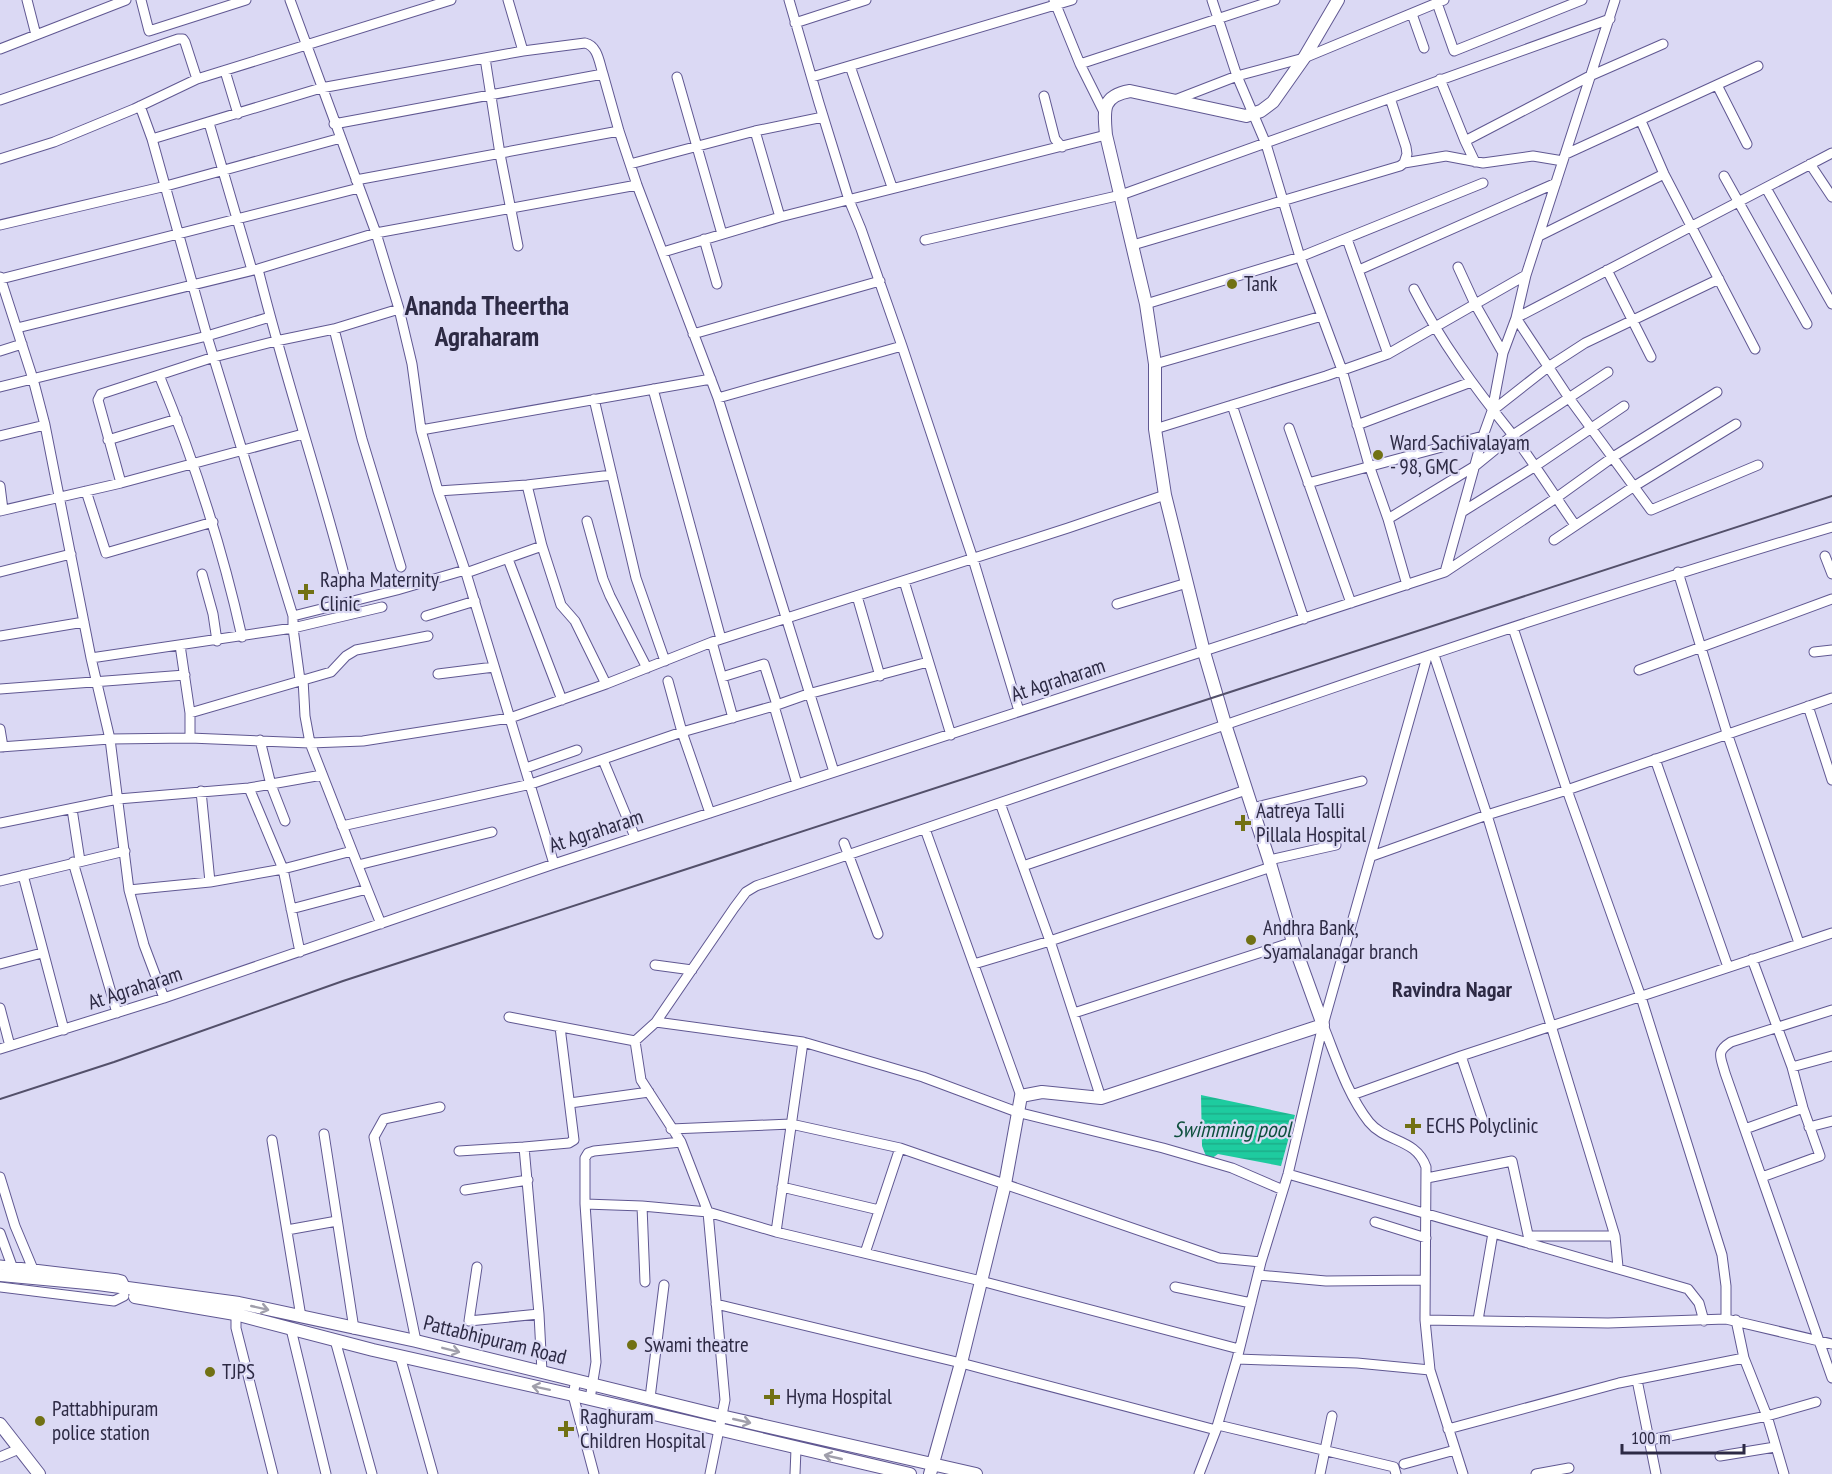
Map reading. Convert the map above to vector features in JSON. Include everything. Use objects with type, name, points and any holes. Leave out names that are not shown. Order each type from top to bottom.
[{"type":"street","points":[[27,0],[36,35]]},
{"type":"street","points":[[0,49],[126,0]]},
{"type":"street","points":[[141,0],[154,47]]},
{"type":"street","points":[[149,31],[246,0]]},
{"type":"street","points":[[290,0],[376,233],[399,309],[412,364],[421,429],[438,491],[466,571],[554,864]]},
{"type":"street","points":[[0,159],[54,142],[197,79],[451,0]]},
{"type":"street","points":[[508,0],[523,49]]},
{"type":"street","points":[[789,0],[849,200],[880,281],[973,559],[1018,711]]},
{"type":"street","points":[[795,23],[866,0]]},
{"type":"street","points":[[812,77],[1055,3],[1072,0]]},
{"type":"street","points":[[1212,0],[1237,76],[1266,144],[1300,257],[1342,370],[1369,465],[1389,519],[1407,585]]},
{"type":"street","points":[[1080,64],[1275,0]]},
{"type":"street","points":[[1104,112],[1109,99],[1116,93],[1130,91],[1246,116],[1254,114],[1274,102],[1304,58],[1338,0]]},
{"type":"street","points":[[1175,100],[1237,76],[1304,58],[1441,2],[1454,51],[1582,0]]},
{"type":"street","points":[[1445,572],[1492,411],[1503,353],[1516,318],[1526,275],[1616,0]]},
{"type":"street","points":[[1055,3],[1080,64],[1104,112],[1106,135],[1146,304],[1155,364],[1155,429],[1165,495],[1204,652],[1293,942],[1323,1025],[1352,1095],[1370,1123],[1379,1131],[1416,1150],[1423,1158],[1427,1178],[1425,1320],[1430,1370],[1463,1474]]},
{"type":"street","points":[[1412,14],[1424,48]]},
{"type":"street","points":[[925,240],[1121,195],[1610,20]]},
{"type":"street","points":[[0,100],[183,39],[197,79]]},
{"type":"street","points":[[152,139],[321,88],[523,49],[590,44],[595,49],[618,131],[637,185],[718,398],[834,772]]},
{"type":"street","points":[[1465,141],[1590,76],[1663,44]]},
{"type":"street","points":[[485,58],[509,208],[518,246]]},
{"type":"street","points":[[850,66],[892,187]]},
{"type":"street","points":[[1405,158],[1446,156],[1483,163],[1533,156],[1563,161],[1758,66]]},
{"type":"street","points":[[225,71],[238,114]]},
{"type":"street","points":[[334,124],[603,74]]},
{"type":"street","points":[[677,77],[722,234]]},
{"type":"street","points":[[1440,79],[1475,162]]},
{"type":"street","points":[[1717,86],[1747,144]]},
{"type":"street","points":[[1044,96],[1055,139],[1062,147]]},
{"type":"street","points":[[1133,245],[1400,166],[1405,158],[1390,98]]},
{"type":"street","points":[[140,106],[152,139],[207,336],[293,616],[310,743],[381,924]]},
{"type":"street","points":[[630,164],[755,131],[823,117]]},
{"type":"street","points":[[1641,121],[1664,174],[1755,349]]},
{"type":"street","points":[[209,123],[237,219],[270,317],[346,582]]},
{"type":"street","points":[[164,998],[144,945],[129,890],[110,739],[91,658],[45,426],[17,328],[3,296],[0,278],[237,219],[357,184],[618,131]]},
{"type":"street","points":[[755,131],[780,217]]},
{"type":"street","points":[[663,252],[892,187],[948,176],[1106,135]]},
{"type":"street","points":[[0,225],[166,186],[341,138]]},
{"type":"street","points":[[1516,318],[1832,153]]},
{"type":"street","points":[[1810,164],[1832,197]]},
{"type":"street","points":[[1539,236],[1664,174]]},
{"type":"street","points":[[1724,176],[1807,324]]},
{"type":"street","points":[[1146,304],[1300,257],[1483,183]]},
{"type":"street","points":[[1359,270],[1556,183]]},
{"type":"street","points":[[17,328],[255,269],[376,233],[637,185]]},
{"type":"street","points":[[1766,188],[1832,304]]},
{"type":"street","points":[[704,239],[717,284]]},
{"type":"street","points":[[1347,239],[1388,354]]},
{"type":"street","points":[[1458,267],[1475,304],[1503,353]]},
{"type":"street","points":[[1607,270],[1651,357]]},
{"type":"street","points":[[1155,429],[1388,354],[1526,275]]},
{"type":"street","points":[[1492,411],[1548,367],[1585,343],[1719,279]]},
{"type":"street","points":[[693,334],[880,281]]},
{"type":"street","points":[[1414,289],[1434,327],[1471,382],[1513,435],[1575,525]]},
{"type":"street","points":[[121,483],[108,440],[99,397],[105,392],[214,357],[334,329],[399,309]]},
{"type":"street","points":[[1155,364],[1322,316]]},
{"type":"street","points":[[0,387],[207,336],[270,317]]},
{"type":"street","points":[[1516,318],[1569,398],[1651,510],[1758,465]]},
{"type":"street","points":[[334,329],[362,439],[401,567]]},
{"type":"street","points":[[0,351],[22,344]]},
{"type":"street","points":[[718,398],[902,345]]},
{"type":"street","points":[[1389,519],[1475,466],[1513,435],[1608,372]]},
{"type":"street","points":[[159,375],[213,522],[230,580],[242,637]]},
{"type":"street","points":[[421,429],[711,379]]},
{"type":"street","points":[[1357,425],[1471,382]]},
{"type":"street","points":[[653,389],[716,640],[732,718]]},
{"type":"street","name":"At Agraharam","points":[[5,1048],[164,998],[554,864],[1445,572],[1613,457],[1717,392]]},
{"type":"street","points":[[594,399],[636,578],[665,661]]},
{"type":"street","points":[[1232,405],[1304,619]]},
{"type":"street","points":[[1462,512],[1624,406]]},
{"type":"street","points":[[108,440],[177,419]]},
{"type":"street","points":[[1554,540],[1736,424]]},
{"type":"street","points":[[0,436],[45,426]]},
{"type":"street","points":[[1289,428],[1351,603]]},
{"type":"street","points":[[0,486],[2,511],[121,483],[303,434]]},
{"type":"street","points":[[1308,483],[1483,436]]},
{"type":"street","points":[[438,491],[527,485],[612,475]]},
{"type":"street","points":[[527,485],[542,546],[561,605],[575,621],[606,684]]},
{"type":"street","points":[[86,491],[106,553],[213,522]]},
{"type":"street","points":[[0,729],[2,747],[110,739],[190,738],[310,743],[363,741],[510,718],[606,684],[716,640],[973,559],[1165,495]]},
{"type":"street","points":[[587,521],[603,579],[647,668]]},
{"type":"street","points":[[635,1041],[656,1022],[746,892],[756,886],[1225,724],[1678,572],[1832,526]]},
{"type":"street","points":[[293,616],[466,571],[542,546]]},
{"type":"street","points":[[0,572],[71,555]]},
{"type":"street","points":[[1825,556],[1832,574]]},
{"type":"street","points":[[508,559],[562,700]]},
{"type":"street","points":[[1678,572],[1727,733],[1799,943]]},
{"type":"street","points":[[202,574],[213,614],[217,641]]},
{"type":"street","points":[[904,581],[951,735]]},
{"type":"street","points":[[1117,604],[1186,583]]},
{"type":"street","points":[[857,596],[880,676]]},
{"type":"street","points":[[1639,670],[1832,599]]},
{"type":"street","points":[[426,615],[475,602]]},
{"type":"street","points":[[91,658],[242,637],[293,628],[382,607]]},
{"type":"street","points":[[0,636],[84,622]]},
{"type":"street","points":[[1513,628],[1567,790],[1641,997],[1722,1255],[1731,1319],[1767,1416],[1784,1474]]},
{"type":"street","points":[[190,713],[331,672],[346,656],[356,650],[428,636]]},
{"type":"street","points":[[180,645],[190,713],[190,738]]},
{"type":"street","points":[[1814,652],[1832,650]]},
{"type":"street","points":[[1430,656],[1487,815],[1615,1236],[1618,1267]]},
{"type":"street","points":[[1199,1474],[1217,1428],[1237,1359],[1261,1262],[1288,1174],[1323,1025],[1430,656]]},
{"type":"street","points":[[342,826],[531,784],[682,732],[776,706],[808,694],[928,662]]},
{"type":"street","points":[[722,677],[764,664],[797,784]]},
{"type":"street","points":[[438,674],[494,666]]},
{"type":"street","points":[[0,689],[185,675]]},
{"type":"street","points":[[668,681],[682,732],[710,813]]},
{"type":"street","points":[[1372,856],[1832,698]]},
{"type":"street","points":[[1808,706],[1832,780]]},
{"type":"street","points":[[260,740],[271,784],[285,821]]},
{"type":"street","points":[[526,768],[577,750]]},
{"type":"street","points":[[1655,759],[1728,967]]},
{"type":"street","points":[[603,760],[636,837]]},
{"type":"street","points":[[0,823],[118,799],[249,788],[322,775]]},
{"type":"street","points":[[1252,808],[1362,782]]},
{"type":"street","points":[[249,788],[283,869],[300,952]]},
{"type":"street","points":[[1023,866],[1246,790]]},
{"type":"street","points":[[201,791],[210,882]]},
{"type":"street","points":[[1000,803],[1050,941],[1101,1098]]},
{"type":"street","points":[[72,808],[76,861],[117,1013]]},
{"type":"street","points":[[925,829],[1021,1096],[1005,1184],[961,1364],[931,1469]]},
{"type":"street","points":[[358,865],[492,831]]},
{"type":"street","points":[[844,843],[878,934]]},
{"type":"street","points":[[974,964],[1050,941],[1270,863],[1336,845]]},
{"type":"street","points":[[1,878],[125,851]]},
{"type":"street","points":[[129,890],[210,882],[283,869],[352,851]]},
{"type":"street","points":[[23,874],[64,1030]]},
{"type":"street","points":[[291,909],[367,889]]},
{"type":"street","points":[[1352,1095],[1461,1056],[1832,933]]},
{"type":"street","points":[[1074,1012],[1293,942]]},
{"type":"street","points":[[0,964],[42,953]]},
{"type":"street","points":[[1752,959],[1792,1066],[1803,1108],[1820,1156],[1762,1177]]},
{"type":"street","points":[[655,965],[692,970]]},
{"type":"street","points":[[0,1008],[5,1048]]},
{"type":"street","points":[[1832,1010],[1731,1042],[1720,1052],[1832,1378]]},
{"type":"street","points":[[509,1017],[635,1041]]},
{"type":"street","points":[[656,1022],[803,1042],[923,1077],[1017,1112],[1163,1148],[1232,1168],[1283,1190]]},
{"type":"street","points":[[1021,1096],[1042,1092],[1101,1098],[1323,1025]]},
{"type":"street","points":[[459,1151],[569,1143],[574,1140],[560,1027]]},
{"type":"street","points":[[635,1041],[641,1080],[681,1142],[708,1212],[725,1400],[710,1474]]},
{"type":"street","points":[[776,1232],[803,1042]]},
{"type":"street","points":[[1461,1056],[1485,1127]]},
{"type":"street","points":[[1792,1066],[1832,1056]]},
{"type":"street","points":[[570,1103],[649,1092]]},
{"type":"street","points":[[416,1341],[374,1137],[384,1119],[440,1107]]},
{"type":"street","points":[[1745,1129],[1803,1108]]},
{"type":"street","points":[[1809,1127],[1832,1121]]},
{"type":"street","points":[[671,1129],[791,1124],[900,1148],[1219,1258],[1261,1262]]},
{"type":"street","points":[[324,1134],[354,1329]]},
{"type":"street","points":[[272,1140],[302,1317]]},
{"type":"street","points":[[590,1400],[596,1362],[585,1204],[585,1158],[588,1153],[594,1151],[681,1142]]},
{"type":"street","points":[[524,1147],[542,1372]]},
{"type":"street","points":[[865,1253],[900,1148]]},
{"type":"street","points":[[1427,1178],[1512,1161],[1529,1240]]},
{"type":"street","points":[[1288,1174],[1493,1233],[1529,1240],[1688,1289],[1699,1303],[1704,1321]]},
{"type":"street","points":[[0,1177],[15,1226],[33,1269]]},
{"type":"street","points":[[465,1190],[528,1180]]},
{"type":"street","points":[[782,1187],[879,1210]]},
{"type":"street","points":[[585,1204],[708,1212],[776,1232],[981,1281],[1239,1349]]},
{"type":"street","points":[[642,1206],[645,1282]]},
{"type":"street","points":[[287,1230],[337,1221]]},
{"type":"street","points":[[1375,1222],[1426,1238]]},
{"type":"street","points":[[0,1233],[12,1266]]},
{"type":"street","points":[[1478,1320],[1493,1233]]},
{"type":"street","points":[[1529,1240],[1615,1236]]},
{"type":"street","points":[[0,1265],[118,1279],[122,1280],[125,1292],[114,1301],[0,1287]]},
{"type":"street","points":[[477,1267],[469,1320],[539,1314]]},
{"type":"street","name":"Pattabhipuram Road","points":[[0,1275],[302,1317],[416,1341],[931,1469],[976,1474]]},
{"type":"street","points":[[1258,1275],[1326,1281],[1425,1280]]},
{"type":"street","name":"Pattabhipuram Road","points":[[0,1280],[98,1288]]},
{"type":"street","points":[[650,1398],[664,1284]]},
{"type":"street","points":[[1175,1287],[1251,1303]]},
{"type":"street","points":[[716,1304],[1217,1428],[1394,1467],[1396,1474]]},
{"type":"street","points":[[237,1308],[236,1329],[273,1474]]},
{"type":"street","name":"Pattabhipuram Road","points":[[237,1308],[291,1329],[335,1340],[573,1395],[886,1472],[910,1474]]},
{"type":"street","points":[[1425,1320],[1608,1323],[1731,1319],[1832,1344]]},
{"type":"street","points":[[291,1329],[326,1474]]},
{"type":"street","points":[[335,1340],[372,1474]]},
{"type":"street","points":[[400,1356],[430,1473]]},
{"type":"street","points":[[1448,1429],[1619,1383],[1744,1358]]},
{"type":"street","points":[[1237,1359],[1357,1362],[1430,1370]]},
{"type":"street","points":[[576,1380],[573,1395],[594,1474]]},
{"type":"street","points":[[1637,1380],[1656,1474]]},
{"type":"street","points":[[1650,1440],[1767,1416],[1816,1402]]},
{"type":"street","points":[[1320,1474],[1332,1416]]},
{"type":"street","points":[[0,1424],[39,1474]]},
{"type":"street","points":[[1720,1456],[1775,1447]]},
{"type":"street","points":[[0,1457],[19,1449]]},
{"type":"street","points":[[795,1474],[796,1449]]},
{"type":"street","points":[[1404,1464],[1455,1450]]},
{"type":"street","points":[[1536,1474],[1569,1468]]},
{"type":"water","name":"Swimming pool","points":[[1201,1095],[1295,1115],[1281,1166],[1218,1154],[1208,1161],[1202,1146]]},
{"type":"railway","points":[[0,1099],[114,1062],[343,981],[1832,496]]},
{"type":"place","name":"Tank","points":[[1232,284]]},
{"type":"place","name":"Ward Sachivalayam - 98, GMC","points":[[1378,455]]},
{"type":"place","name":"Rapha Maternity Clinic","points":[[306,592]]},
{"type":"place","name":"Aatreya Talli Pillala Hospital","points":[[1243,823]]},
{"type":"place","name":"Andhra Bank, Syamalanagar branch","points":[[1251,940]]},
{"type":"place","name":"ECHS Polyclinic","points":[[1413,1126]]},
{"type":"place","name":"Swami theatre","points":[[632,1345]]},
{"type":"place","name":"TJPS","points":[[210,1372]]},
{"type":"place","name":"Hyma Hospital","points":[[772,1397]]},
{"type":"place","name":"Pattabhipuram police station","points":[[40,1421]]},
{"type":"place","name":"Raghuram Children Hospital","points":[[566,1429]]},
{"type":"district","name":"Ananda Theertha Agraharam","points":[[487,322]]},
{"type":"district","name":"Ravindra Nagar","points":[[1452,989]]}]
